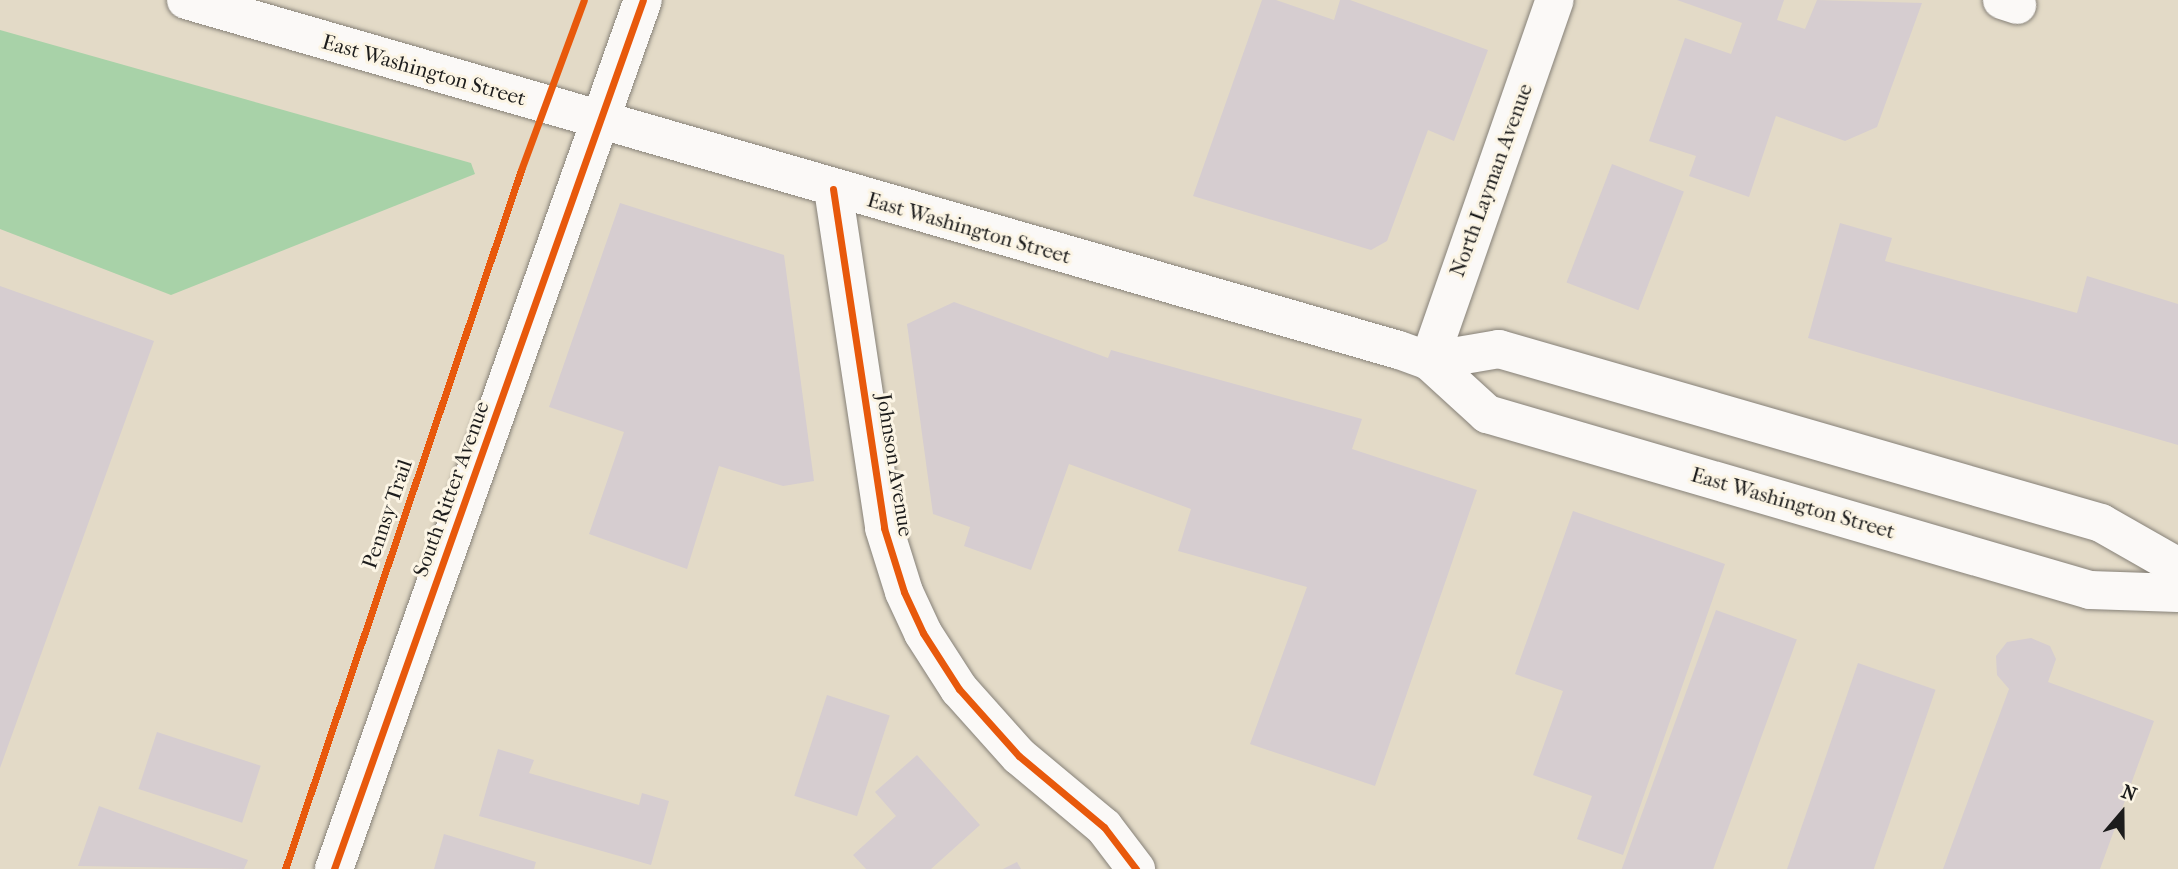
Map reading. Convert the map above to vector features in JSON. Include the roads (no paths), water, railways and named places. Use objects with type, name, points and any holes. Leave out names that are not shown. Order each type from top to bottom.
[{"type":"main road","name":"East Washington Street","points":[[186,0],[1429,360],[1499,349],[2101,523],[2178,567]]},
{"type":"main road","name":"South Ritter Avenue","points":[[334,869],[643,0]]},
{"type":"main road","name":"North Layman Avenue","points":[[1429,360],[1555,0]]},
{"type":"main road","name":"Johnson Avenue","points":[[833,189],[884,528],[904,592],[923,633],[959,689],[1019,757],[1104,827],[1136,869]]},
{"type":"main road","name":"East Washington Street","points":[[1429,360],[1486,414],[2090,590],[2178,593]]}]
